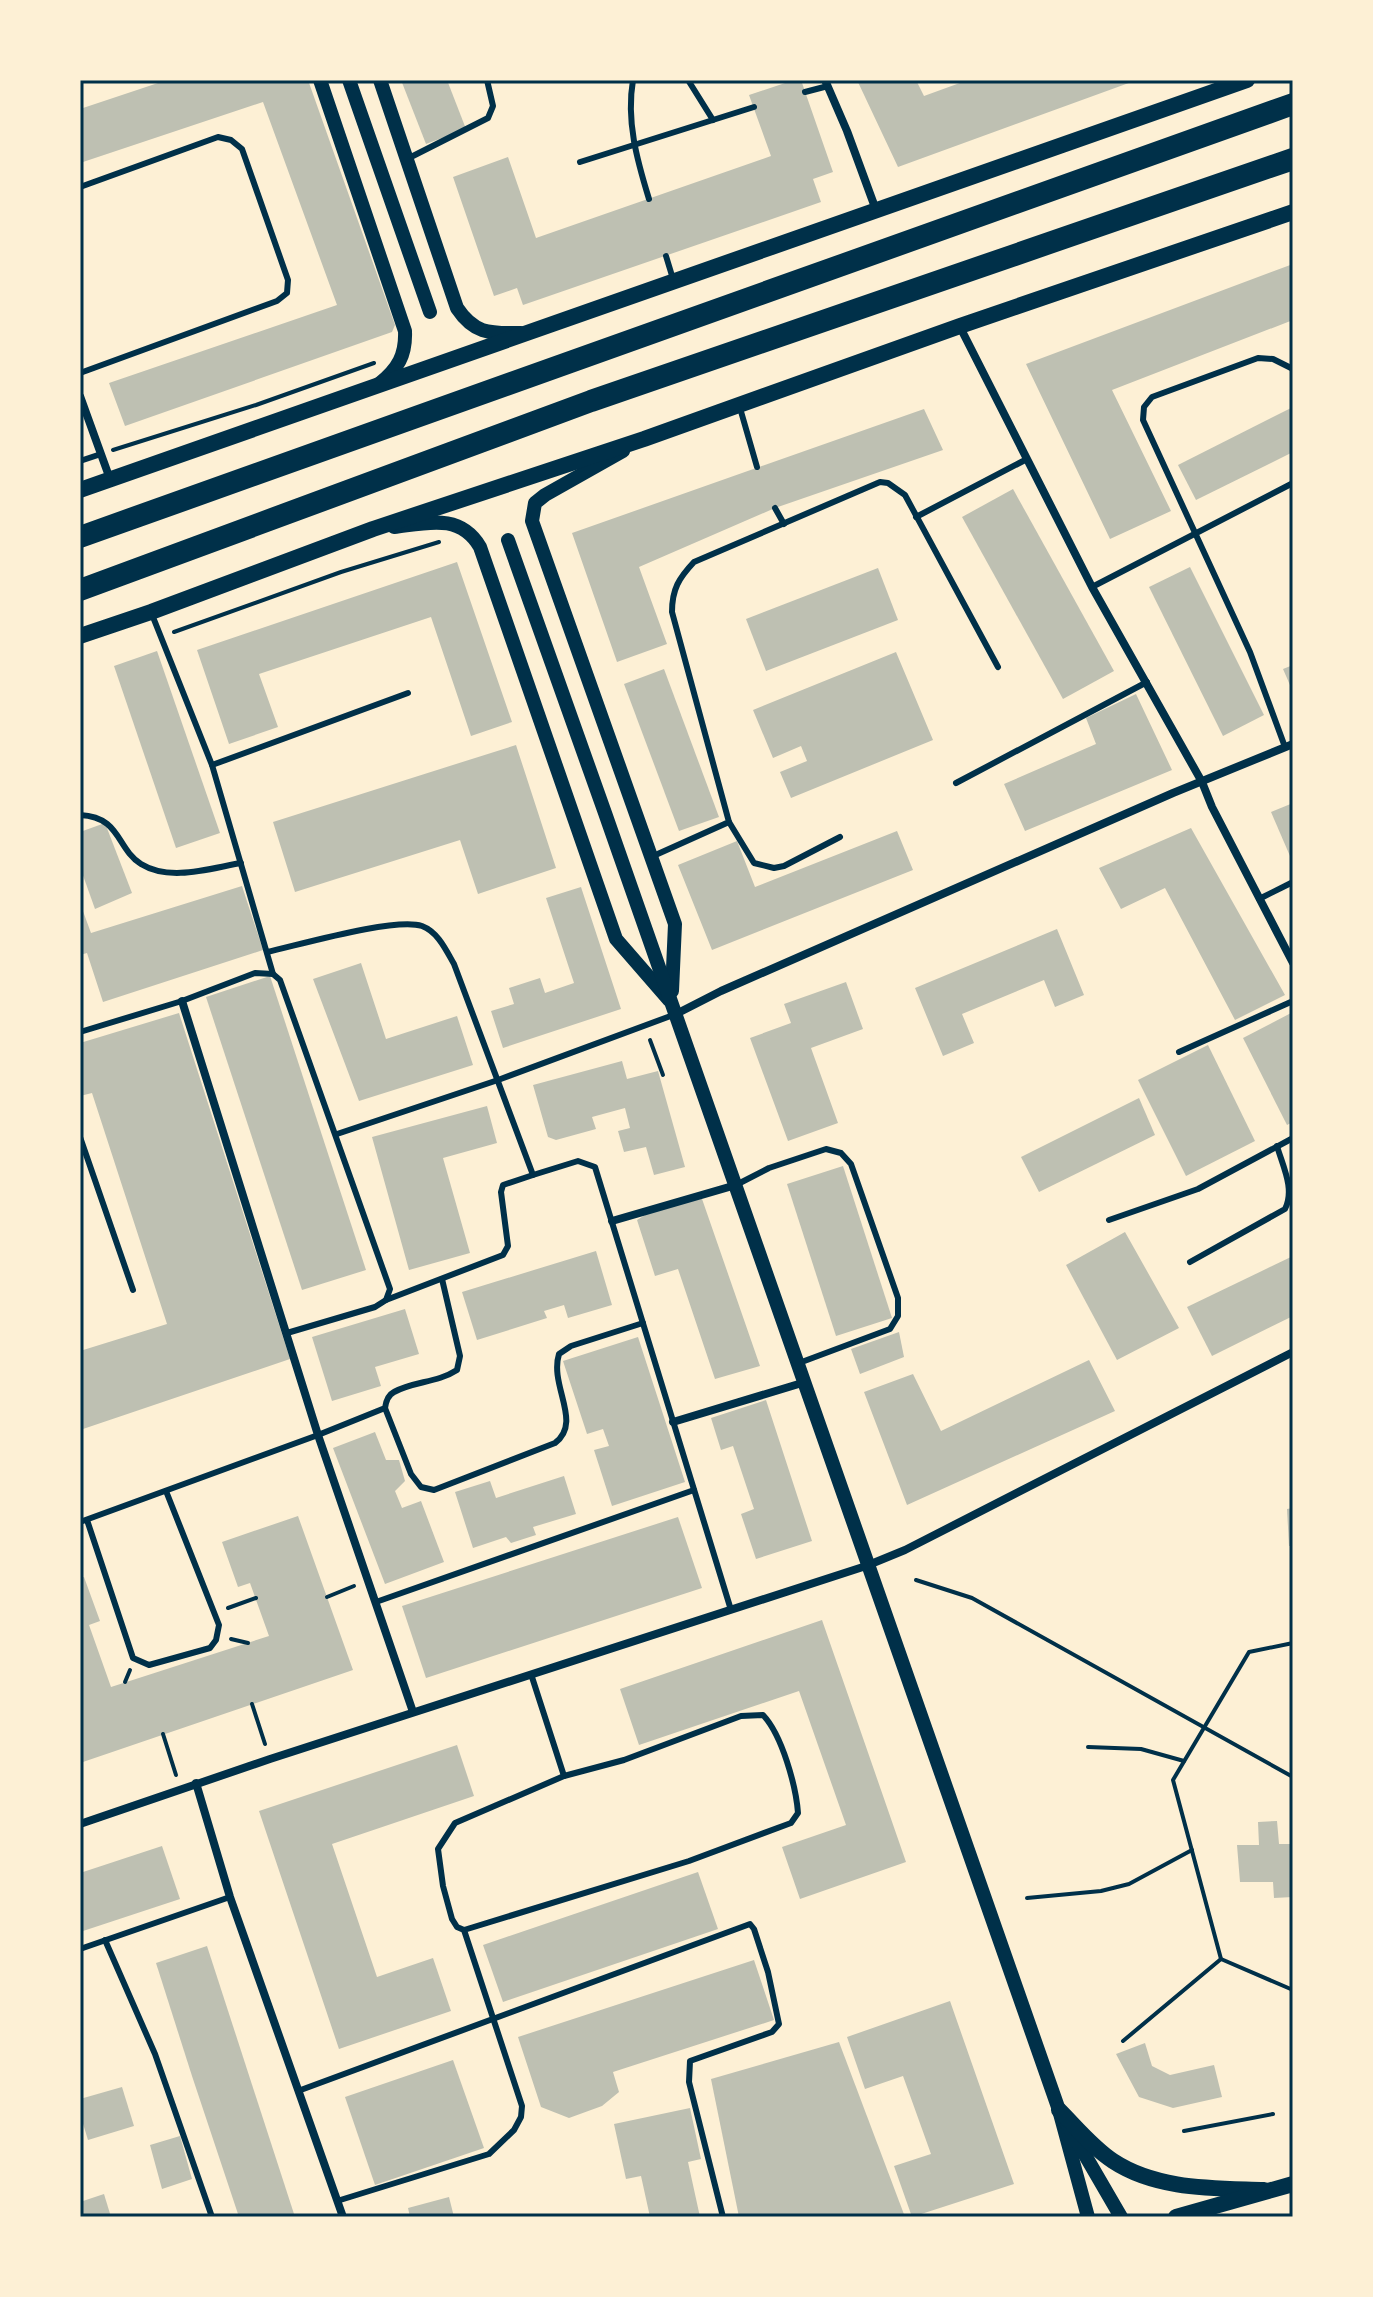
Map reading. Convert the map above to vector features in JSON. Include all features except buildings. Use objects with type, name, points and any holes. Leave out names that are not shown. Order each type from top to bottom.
[{"type":"highway","points":[[80,537],[1293,104]]},
{"type":"highway","points":[[80,590],[591,401],[1293,159]]},
{"type":"main road","points":[[80,490],[1247,80]]},
{"type":"main road","points":[[80,636],[373,529],[644,439],[1293,212]]},
{"type":"main road","points":[[1059,2110],[1109,2159],[1143,2176],[1175,2184],[1264,2190]]},
{"type":"main road","points":[[1176,2217],[1293,2184]]},
{"type":"street","points":[[320,80],[405,331],[404,353],[397,368],[374,388]]},
{"type":"street","points":[[349,80],[430,312]]},
{"type":"street","points":[[380,80],[461,315],[466,322],[479,329],[494,333],[526,333]]},
{"type":"street","points":[[826,83],[876,210]]},
{"type":"street","points":[[960,326],[1092,587],[1202,782],[1293,963]]},
{"type":"street","points":[[80,396],[110,480]]},
{"type":"street","points":[[644,439],[545,495],[535,503],[531,514],[533,527],[675,924],[674,1008]]},
{"type":"street","points":[[373,529],[451,524],[463,528],[476,540],[616,939],[674,1008]]},
{"type":"street","points":[[508,540],[663,972],[802,1383],[1059,2110],[1088,2217]]},
{"type":"street","points":[[674,1008],[1289,745]]},
{"type":"street","points":[[182,1001],[318,1435],[413,1712]]},
{"type":"street","points":[[612,1221],[736,1185]]},
{"type":"street","points":[[80,1824],[196,1783],[866,1566],[905,1550],[1293,1352]]},
{"type":"street","points":[[673,1422],[802,1383]]},
{"type":"street","points":[[196,1783],[230,1897],[343,2217]]},
{"type":"street","points":[[1059,2110],[1121,2217]]},
{"type":"lane","points":[[407,159],[488,118],[493,106],[487,80]]},
{"type":"lane","points":[[633,80],[633,146],[649,199]]},
{"type":"lane","points":[[688,80],[713,120]]},
{"type":"lane","points":[[805,92],[826,83]]},
{"type":"lane","points":[[580,162],[754,107]]},
{"type":"lane","points":[[80,187],[218,137],[231,140],[242,149],[288,280],[287,293],[277,301],[80,373]]},
{"type":"lane","points":[[666,256],[674,281]]},
{"type":"lane","points":[[1289,745],[1200,539],[1194,533],[1143,420],[1144,407],[1152,397],[1258,358],[1273,359],[1293,369]]},
{"type":"lane","points":[[739,405],[757,467]]},
{"type":"lane","points":[[80,461],[101,454]]},
{"type":"lane","points":[[916,517],[1027,459]]},
{"type":"lane","points":[[840,837],[784,866],[774,868],[754,863],[729,822],[672,612],[672,597],[678,578],[694,562],[880,482],[888,483],[905,495],[998,667]]},
{"type":"lane","points":[[1092,587],[1293,483]]},
{"type":"lane","points":[[775,508],[784,524]]},
{"type":"lane","points":[[151,612],[212,765],[273,974],[280,980],[385,1273],[390,1289],[386,1300]]},
{"type":"lane","points":[[956,783],[1147,682]]},
{"type":"lane","points":[[212,765],[408,693]]},
{"type":"lane","points":[[80,815],[92,816],[109,824],[140,864],[154,869],[179,873],[241,863]]},
{"type":"lane","points":[[651,857],[729,822]]},
{"type":"lane","points":[[1259,899],[1293,882]]},
{"type":"lane","points":[[267,952],[401,922],[424,927],[442,941],[454,964],[533,1175]]},
{"type":"lane","points":[[80,1032],[182,1001],[255,973],[273,974]]},
{"type":"lane","points":[[1179,1052],[1293,1001]]},
{"type":"lane","points":[[337,1134],[645,1026],[674,1008]]},
{"type":"lane","points":[[80,1137],[133,1290]]},
{"type":"lane","points":[[1109,1220],[1198,1189],[1293,1138]]},
{"type":"lane","points":[[1190,1262],[1285,1209],[1291,1198],[1277,1146]]},
{"type":"lane","points":[[736,1185],[769,1168],[826,1149],[841,1153],[851,1164],[898,1298],[898,1316],[890,1329],[796,1365]]},
{"type":"lane","points":[[287,1333],[375,1307],[503,1255],[508,1246],[501,1192],[503,1185],[578,1161],[587,1162],[595,1167],[731,1610]]},
{"type":"lane","points":[[442,1279],[460,1356],[457,1370],[443,1379],[395,1392],[387,1398],[385,1408],[411,1474],[421,1487],[434,1490],[555,1443],[565,1436],[568,1426],[555,1367],[559,1354],[571,1346],[643,1323]]},
{"type":"lane","points":[[166,1491],[219,1625],[216,1640],[210,1648],[149,1665],[134,1659],[128,1652],[84,1521],[385,1408]]},
{"type":"lane","points":[[376,1602],[694,1490]]},
{"type":"lane","points":[[531,1674],[564,1776]]},
{"type":"lane","points":[[763,1715],[774,1727],[797,1799],[798,1813],[791,1823],[781,1828],[689,1861],[464,1930],[457,1927],[443,1886],[438,1849],[444,1837],[455,1823],[564,1776],[624,1760],[741,1716],[763,1715]]},
{"type":"lane","points":[[80,1949],[230,1897]]},
{"type":"lane","points":[[298,2091],[750,1924],[768,1972],[779,2024],[772,2032],[690,2061],[688,2071],[723,2217]]},
{"type":"lane","points":[[337,2201],[489,2154],[514,2130],[521,2117],[522,2106],[464,1930]]},
{"type":"lane","points":[[105,1940],[155,2054],[212,2217]]},
{"type":"path","points":[[101,454],[379,362]]},
{"type":"path","points":[[159,637],[417,547]]},
{"type":"path","points":[[645,1026],[663,1075]]},
{"type":"path","points":[[327,1597],[368,1580]]},
{"type":"path","points":[[916,1580],[972,1598],[1293,1777]]},
{"type":"path","points":[[214,1612],[256,1598]]},
{"type":"path","points":[[1221,1959],[1173,1780],[1249,1652],[1293,1643]]},
{"type":"path","points":[[252,1704],[270,1759]]},
{"type":"path","points":[[163,1734],[181,1789]]},
{"type":"path","points":[[1088,1747],[1141,1749],[1184,1761]]},
{"type":"path","points":[[1027,1898],[1101,1891],[1129,1884],[1192,1850]]},
{"type":"path","points":[[1221,1959],[1293,1990]]},
{"type":"path","points":[[1123,2041],[1221,1959]]},
{"type":"path","points":[[1184,2131],[1273,2114]]}]
